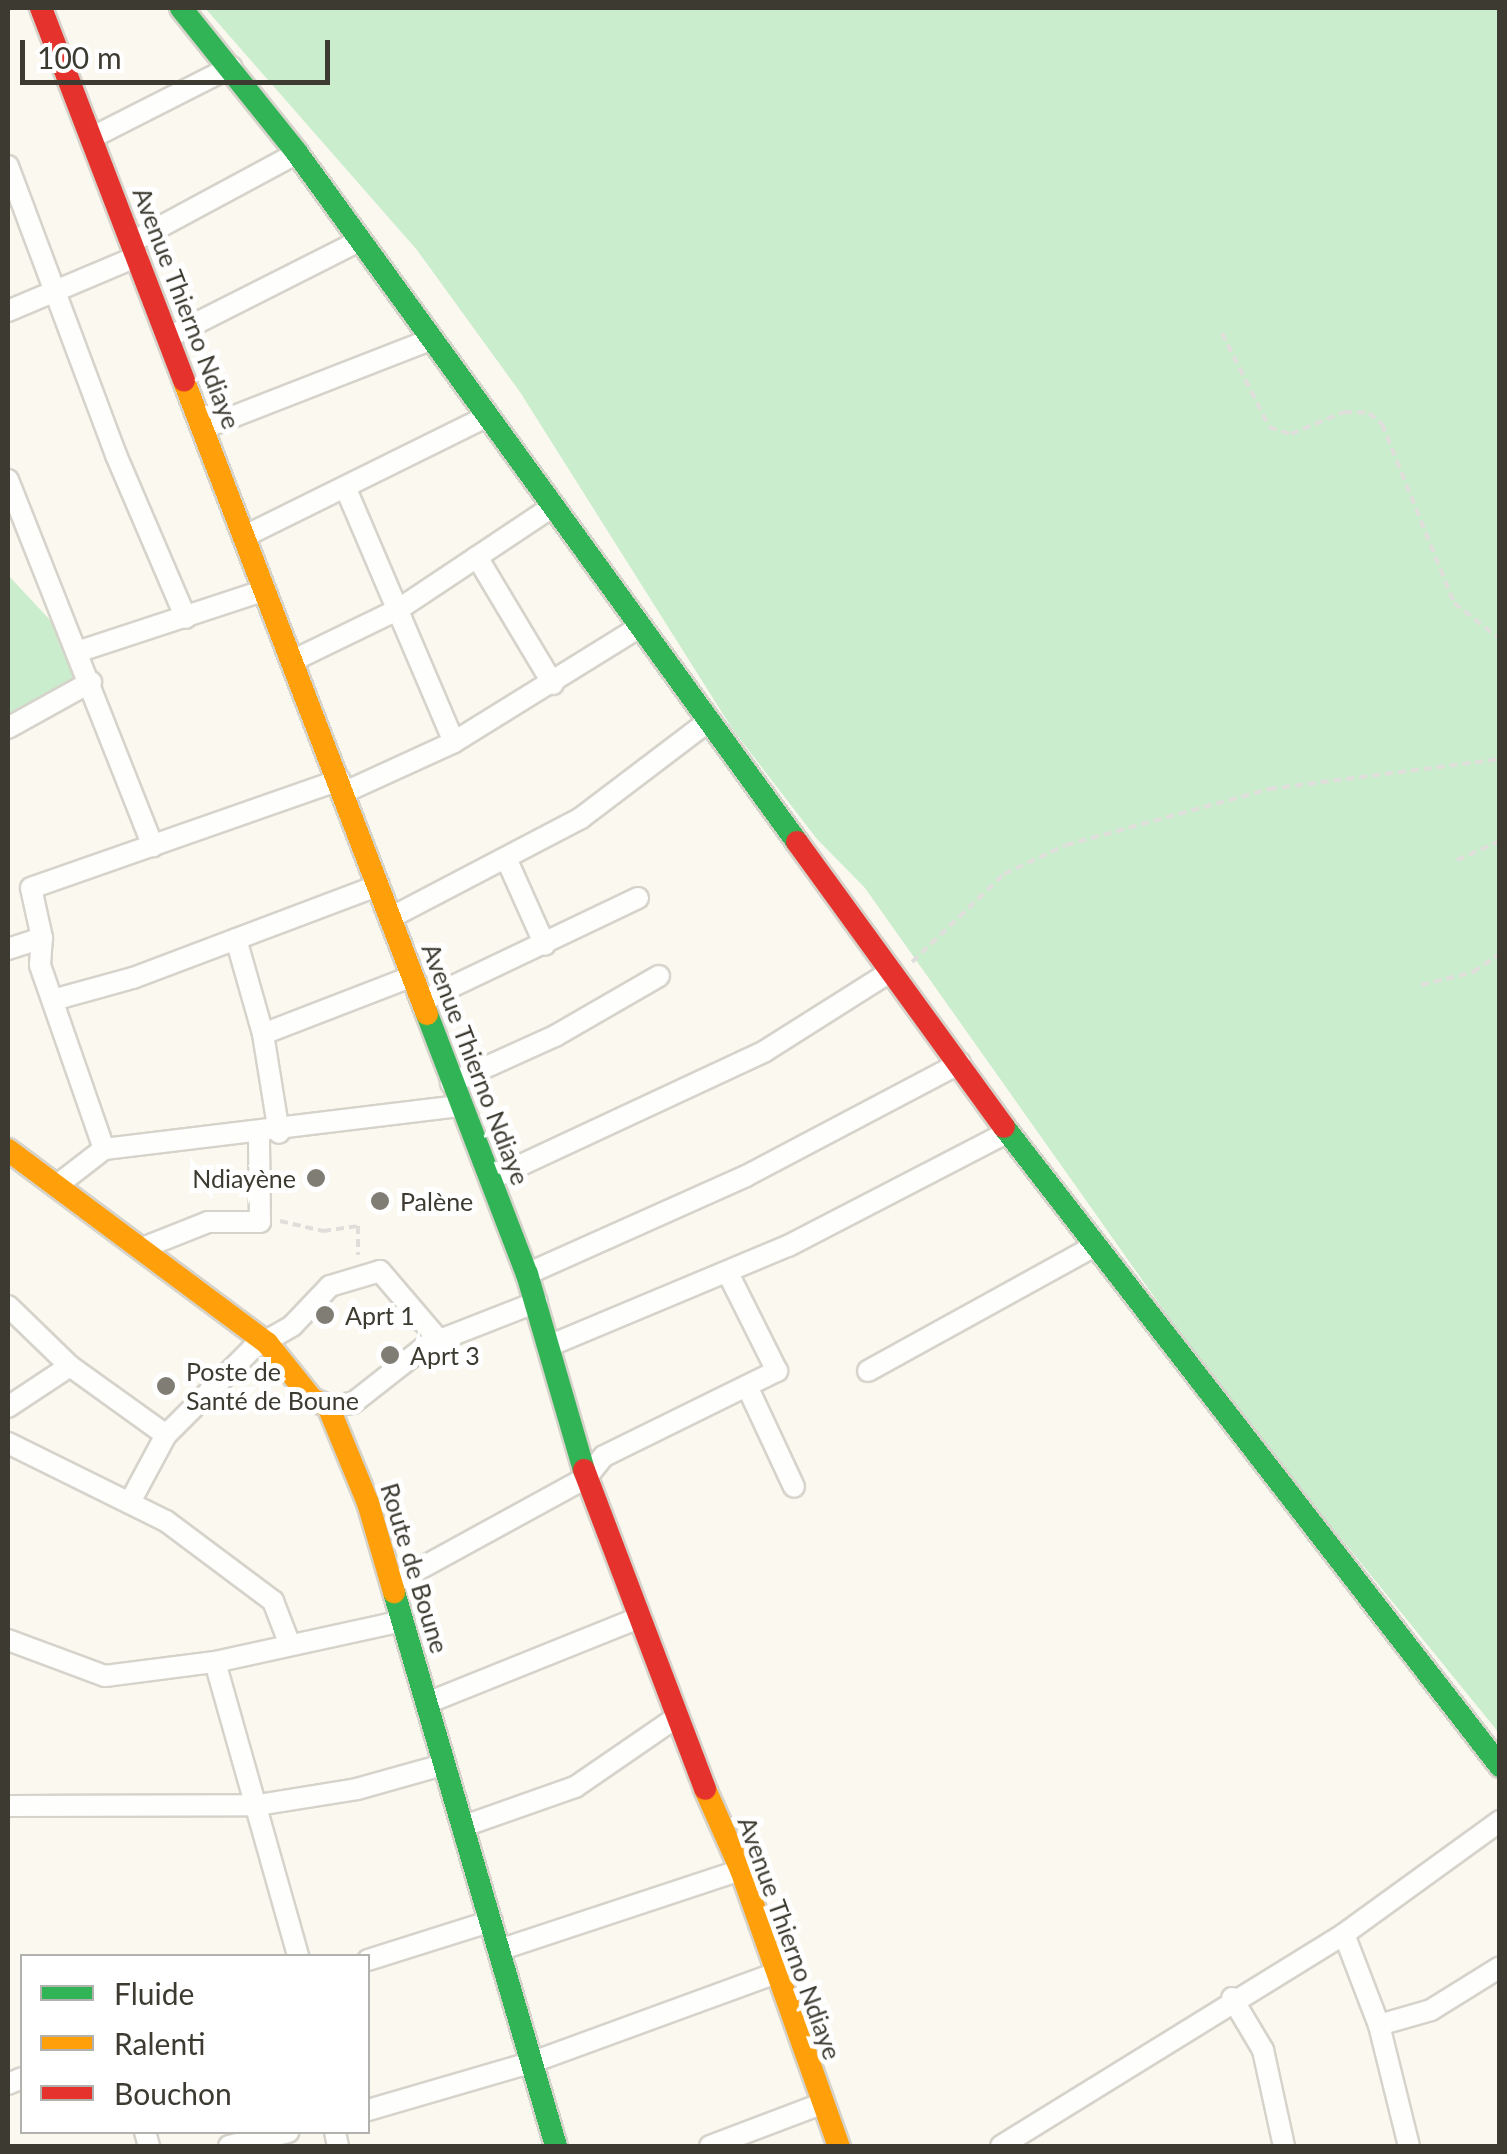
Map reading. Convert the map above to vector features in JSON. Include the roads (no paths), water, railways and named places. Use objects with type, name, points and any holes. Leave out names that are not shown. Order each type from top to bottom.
[{"type":"street","name":"Avenue Thierno Ndiaye","points":[[41,8],[171,336],[262,591],[424,1000],[459,1106],[528,1274],[586,1478],[674,1720],[742,1870],[773,1974],[838,2146]]},
{"type":"street","points":[[181,8],[297,153],[706,723],[960,1063],[1091,1248],[1500,1766]]},
{"type":"street","points":[[92,137],[232,67]]},
{"type":"street","points":[[8,310],[135,249],[297,153]]},
{"type":"street","points":[[8,166],[116,455],[186,618]]},
{"type":"street","points":[[171,336],[359,241]]},
{"type":"street","points":[[204,428],[432,339]]},
{"type":"street","points":[[243,537],[346,490],[486,416]]},
{"type":"street","points":[[8,480],[80,651],[153,846]]},
{"type":"street","points":[[346,490],[454,742]]},
{"type":"street","points":[[292,661],[399,609],[552,507]]},
{"type":"street","points":[[477,557],[553,684]]},
{"type":"street","points":[[80,651],[262,591]]},
{"type":"street","points":[[104,1150],[40,964],[42,938],[30,893],[35,885],[342,786],[454,742],[638,628]]},
{"type":"street","points":[[8,728],[90,682]]},
{"type":"street","points":[[390,918],[581,818],[706,723]]},
{"type":"street","points":[[506,858],[545,945]]},
{"type":"street","points":[[53,1000],[236,939],[378,885]]},
{"type":"street","points":[[424,1000],[638,898]]},
{"type":"street","points":[[8,948],[42,938]]},
{"type":"street","points":[[145,1247],[208,1222],[255,1223],[261,1216],[269,1134],[263,1034],[236,939]]},
{"type":"street","points":[[490,1180],[765,1052],[890,972]]},
{"type":"street","points":[[263,1034],[412,976]]},
{"type":"street","points":[[451,1083],[555,1036],[659,976]]},
{"type":"street","points":[[528,1274],[746,1176],[960,1063]]},
{"type":"street","points":[[60,1183],[104,1150],[269,1134],[459,1106]]},
{"type":"street","points":[[551,1345],[728,1273],[1006,1133]]},
{"type":"street","name":"Route de Boune","points":[[8,1150],[60,1183],[267,1344],[312,1399],[328,1406],[392,1584],[502,1949],[556,2146]]},
{"type":"street","points":[[868,1371],[1091,1248]]},
{"type":"street","points":[[130,1502],[166,1435],[252,1350],[267,1344],[330,1286],[364,1271],[380,1271],[439,1340]]},
{"type":"street","points":[[392,1584],[586,1478],[604,1456],[747,1386],[778,1364],[728,1273]]},
{"type":"street","points":[[328,1406],[354,1403],[439,1340],[537,1302]]},
{"type":"street","points":[[8,1306],[70,1366],[166,1435]]},
{"type":"street","points":[[8,1407],[70,1366]]},
{"type":"street","points":[[747,1386],[794,1488]]},
{"type":"street","points":[[8,1443],[130,1502],[273,1601],[290,1645]]},
{"type":"street","points":[[427,1703],[638,1618]]},
{"type":"street","points":[[8,1640],[105,1676],[216,1662],[403,1621]]},
{"type":"street","points":[[216,1662],[297,1954]]},
{"type":"street","points":[[464,1826],[575,1787],[674,1720]]},
{"type":"street","points":[[8,1806],[258,1805],[357,1789],[446,1764]]},
{"type":"street","points":[[1001,2146],[1232,1998],[1344,1934],[1500,1821]]},
{"type":"street","points":[[502,1949],[742,1870]]},
{"type":"street","points":[[370,1959],[492,1921]]},
{"type":"street","points":[[1344,1934],[1378,2024],[1409,2146]]},
{"type":"street","points":[[1378,2024],[1431,2010],[1500,1967]]},
{"type":"street","points":[[370,2109],[533,2062],[773,1974]]},
{"type":"street","points":[[1232,1998],[1263,2050],[1284,2146]]},
{"type":"street","points":[[710,2146],[821,2104]]},
{"type":"street","points":[[228,2146],[279,2134]]},
{"type":"place","name":"Ndiayène","points":[[316,1178]]},
{"type":"place","name":"Palène","points":[[380,1201]]},
{"type":"place","name":"Aprt 1","points":[[325,1315]]},
{"type":"place","name":"Aprt 3","points":[[390,1355]]},
{"type":"place","name":"Poste de Santé de Boune","points":[[166,1386]]}]
